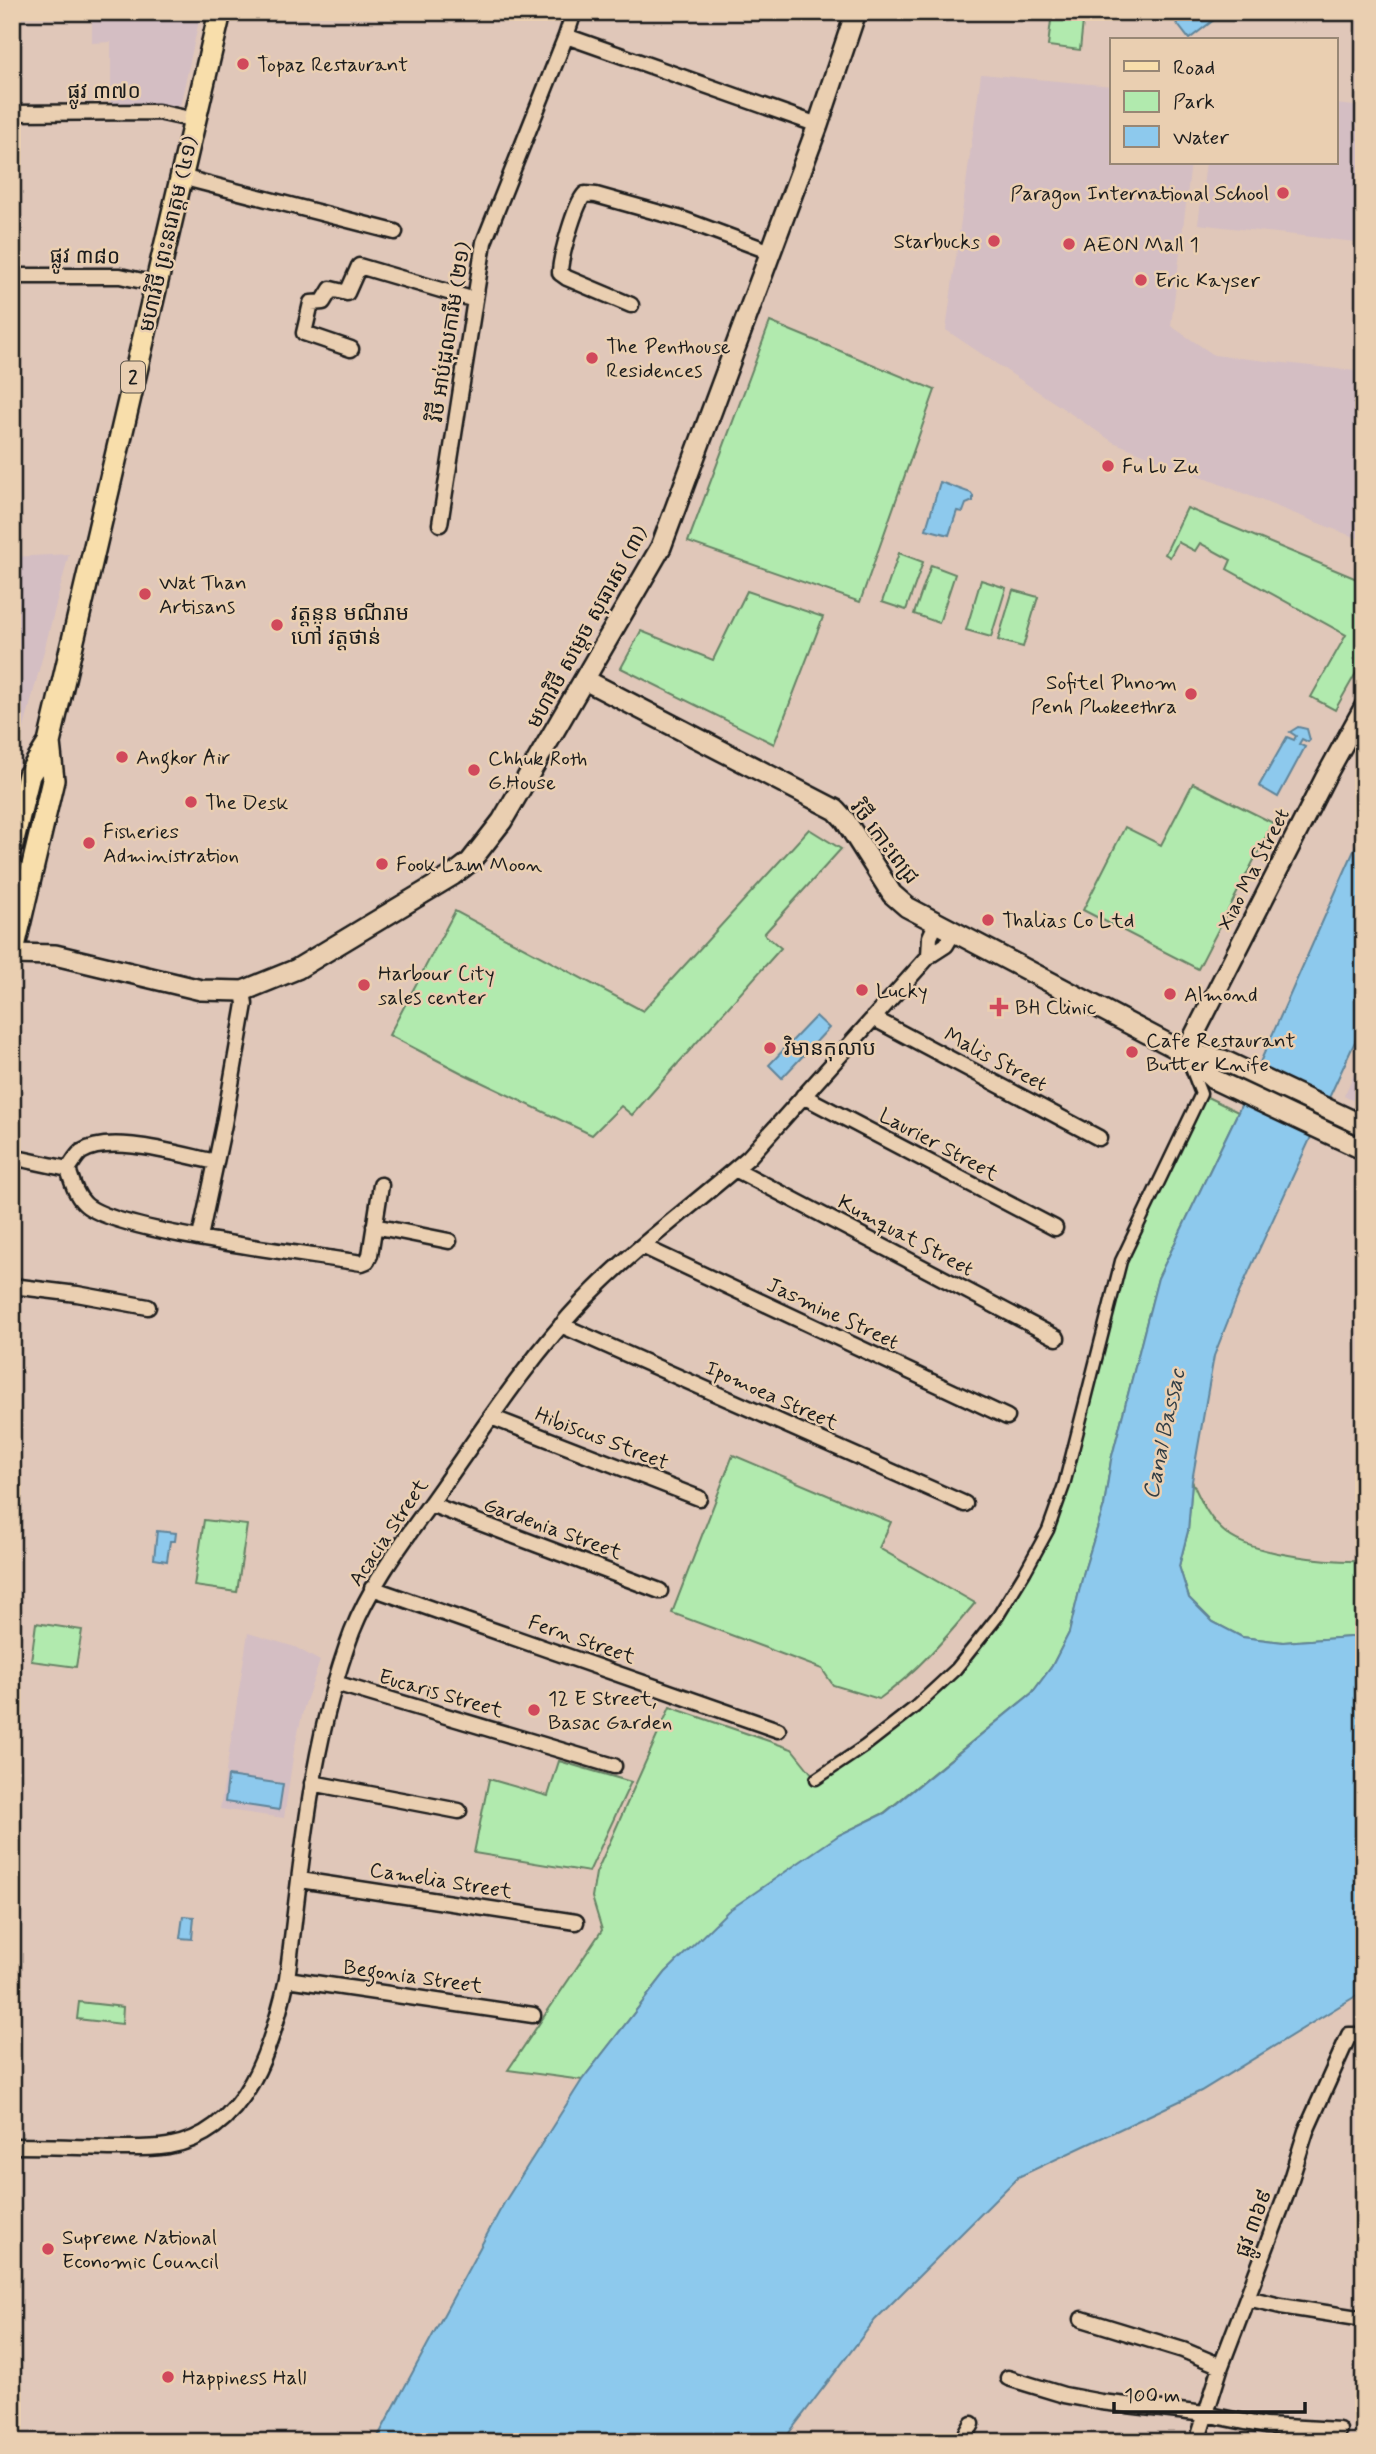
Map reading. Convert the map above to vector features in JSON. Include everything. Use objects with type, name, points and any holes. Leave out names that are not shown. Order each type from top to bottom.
[{"type":"main road","name":"មហាវិថី ព្រះនរោត្តម (៤១)","points":[[12,844],[29,775],[48,743],[220,12]]},
{"type":"main road","name":"មហាវិថី សម្តេច សុធារស (៣)","points":[[13,947],[201,990],[243,991],[297,969],[453,875],[470,862],[502,821],[662,547],[818,125],[856,12]]},
{"type":"main road","name":"វិថី កោះពេជ្រ","points":[[585,680],[835,810],[845,820],[892,894],[907,907],[1185,1053],[1213,1079],[1357,1147]]},
{"type":"main road","name":"មហាវិថី ព្រះនរោត្តម (៤១)","points":[[13,947],[53,780],[48,743]]},
{"type":"main road","name":"វិថី កោះពេជ្រ","points":[[1185,1053],[1223,1060],[1361,1125]]},
{"type":"street","name":"វិថី អាប់ដុលការីម (២១)","points":[[440,524],[484,242],[574,12]]},
{"type":"street","points":[[566,36],[818,125]]},
{"type":"street","name":"ផ្លូវ ៣៧០","points":[[12,113],[158,112],[195,120]]},
{"type":"street","points":[[181,177],[395,232]]},
{"type":"street","points":[[631,305],[567,278],[561,272],[561,262],[578,206],[585,194],[685,220],[771,252]]},
{"type":"street","points":[[351,349],[304,334],[311,303],[323,302],[331,289],[347,293],[359,266],[475,300]]},
{"type":"street","name":"ផ្លូវ ៣៨០","points":[[12,276],[120,276],[156,284]]},
{"type":"street","name":"Xiao Ma Street","points":[[1185,1053],[1364,707]]},
{"type":"street","name":"Acacia Street","points":[[12,2146],[169,2146],[192,2139],[218,2124],[240,2101],[257,2074],[271,2041],[287,1979],[319,1742],[352,1632],[372,1588],[522,1374],[561,1325],[642,1246],[748,1157],[929,956],[930,937],[945,928]]},
{"type":"street","points":[[200,1237],[225,1124],[245,1004],[243,991]]},
{"type":"street","name":"Malis Street","points":[[873,1018],[1098,1138]]},
{"type":"street","points":[[816,1779],[865,1746],[915,1707],[956,1669],[999,1616],[1048,1530],[1076,1441],[1121,1261],[1201,1094],[1185,1053]]},
{"type":"street","name":"Laurier Street","points":[[803,1096],[1055,1228]]},
{"type":"street","points":[[68,1169],[80,1153],[98,1145],[118,1143],[216,1162]]},
{"type":"street","points":[[12,1157],[68,1169]]},
{"type":"street","points":[[68,1169],[74,1188],[84,1204],[101,1215],[145,1228],[362,1263],[367,1261],[370,1255],[381,1185]]},
{"type":"street","name":"Kumquat Street","points":[[735,1169],[1057,1338]]},
{"type":"street","points":[[374,1226],[449,1241]]},
{"type":"street","name":"Jasmine Street","points":[[642,1246],[1007,1417]]},
{"type":"street","points":[[12,1286],[148,1307]]},
{"type":"street","name":"Ipomoea Street","points":[[561,1325],[965,1504]]},
{"type":"street","name":"Hibiscus Street","points":[[491,1418],[699,1498]]},
{"type":"street","name":"Gardenia Street","points":[[430,1504],[660,1591]]},
{"type":"street","name":"Fern Street","points":[[372,1588],[778,1730]]},
{"type":"street","name":"Eucaris Street","points":[[335,1684],[614,1766]]},
{"type":"street","points":[[312,1783],[459,1811]]},
{"type":"street","name":"Camelia Street","points":[[300,1880],[576,1922]]},
{"type":"street","name":"Begonia Street","points":[[287,1979],[533,2015]]},
{"type":"street","name":"ផ្លូវ ៣៦៩","points":[[1197,2442],[1221,2366],[1315,2111],[1349,2035],[1364,2035]]},
{"type":"street","points":[[1247,2298],[1364,2319]]},
{"type":"street","points":[[1082,2319],[1183,2350],[1221,2366]]},
{"type":"street","points":[[1008,2378],[1064,2395],[1101,2402],[1205,2414],[1275,2427],[1339,2430]]},
{"type":"street","points":[[962,2442],[972,2424]]},
{"type":"shaded area","points":[[92,12],[201,12],[180,106],[111,106],[111,42],[92,43]]},
{"type":"shaded area","name":"AEON Mall 1","points":[[981,74],[1110,86],[1110,164],[1191,164],[1171,326],[1214,355],[1364,372],[1364,541],[1113,442],[946,330]]},
{"type":"shaded area","name":"Paragon International School","points":[[1338,104],[1364,107],[1364,243],[1198,224],[1206,164],[1338,164]]},
{"type":"shaded area","points":[[69,554],[12,775],[12,557]]},
{"type":"shaded area","points":[[1364,1052],[1364,1106],[1344,1096]]},
{"type":"shaded area","points":[[248,1633],[295,1647],[320,1661],[304,1707],[294,1750],[284,1818],[220,1809]]},
{"type":"green space","points":[[1052,12],[1084,12],[1080,50],[1048,46]]},
{"type":"green space","points":[[770,322],[935,390],[860,602],[688,542]]},
{"type":"green space","points":[[1187,508],[1364,582],[1364,659],[1335,710],[1311,697],[1346,635],[1227,569],[1231,560],[1200,543],[1195,551],[1178,542],[1170,557],[1165,554]]},
{"type":"green space","points":[[899,553],[923,562],[906,610],[882,602]]},
{"type":"green space","points":[[931,565],[955,574],[939,623],[914,614]]},
{"type":"green space","points":[[981,580],[1006,588],[991,637],[966,630]]},
{"type":"green space","points":[[1013,590],[1038,597],[1023,647],[998,640]]},
{"type":"green space","points":[[747,591],[823,617],[774,744],[621,668],[641,631],[713,660]]},
{"type":"green space","points":[[1193,783],[1273,823],[1198,969],[1083,910],[1125,827],[1161,845]]},
{"type":"green space","points":[[809,829],[841,849],[764,934],[781,948],[632,1115],[621,1106],[592,1135],[389,1035],[455,911],[643,1011]]},
{"type":"green space","points":[[1201,1094],[1238,1112],[1158,1278],[1111,1460],[1104,1506],[1069,1633],[1052,1666],[1032,1693],[884,1813],[839,1835],[666,1972],[582,2080],[508,2070],[602,1930],[592,1897],[596,1873],[670,1707],[792,1749],[816,1779],[915,1707],[998,1616],[1048,1530],[1121,1261]]},
{"type":"green space","points":[[733,1455],[891,1522],[879,1548],[975,1603],[918,1666],[879,1699],[833,1685],[822,1669],[672,1613]]},
{"type":"green space","points":[[1192,1481],[1215,1523],[1239,1541],[1293,1556],[1364,1561],[1364,1636],[1283,1642],[1242,1637],[1213,1622],[1189,1598],[1179,1566],[1188,1531]]},
{"type":"green space","points":[[204,1520],[247,1525],[237,1592],[194,1586]]},
{"type":"green space","points":[[36,1623],[82,1630],[76,1667],[31,1661]]},
{"type":"green space","points":[[559,1761],[631,1782],[589,1872],[474,1853],[489,1779],[548,1796]]},
{"type":"green space","points":[[79,2002],[123,2007],[122,2024],[77,2019]]},
{"type":"water","points":[[1186,12],[1223,13],[1190,38],[1175,21]]},
{"type":"water","points":[[940,482],[973,496],[973,501],[966,504],[963,512],[957,511],[949,535],[926,529]]},
{"type":"water","points":[[1298,727],[1307,729],[1310,740],[1308,742],[1302,739],[1299,744],[1305,747],[1278,797],[1259,786],[1287,737],[1294,740],[1296,736],[1290,732]]},
{"type":"water","name":"Canal Bassac","points":[[1364,828],[1364,1022],[1239,1293],[1214,1356],[1192,1481],[1188,1531],[1179,1566],[1189,1598],[1213,1622],[1242,1637],[1283,1642],[1364,1636],[1364,1991],[1201,2091],[1018,2177],[875,2320],[782,2442],[375,2442],[504,2203],[582,2080],[666,1972],[728,1911],[839,1835],[885,1813],[1032,1693],[1052,1666],[1069,1633],[1104,1506],[1111,1460],[1158,1278],[1238,1112]]},
{"type":"water","points":[[816,1016],[829,1028],[782,1078],[769,1065]]},
{"type":"water","points":[[157,1531],[176,1533],[175,1541],[170,1541],[167,1561],[154,1559]]},
{"type":"water","points":[[228,1776],[283,1784],[279,1810],[225,1802]]},
{"type":"water","points":[[183,1916],[194,1917],[192,1939],[180,1938]]},
{"type":"place","name":"Topaz Restaurant","points":[[243,64]]},
{"type":"place","name":"Paragon International School","points":[[1283,193]]},
{"type":"place","name":"Starbucks","points":[[994,241]]},
{"type":"place","name":"AEON Mall 1","points":[[1069,244]]},
{"type":"place","name":"Eric Kayser","points":[[1141,280]]},
{"type":"place","name":"The Penthouse Residences","points":[[592,358]]},
{"type":"place","name":"Fu Lu Zu","points":[[1108,466]]},
{"type":"place","name":"Wat Than Artisans","points":[[145,594]]},
{"type":"place","name":"វត្តនួន មណីរាម ហៅ វត្តថាន់","points":[[277,625]]},
{"type":"place","name":"Sofitel Phnom Penh Phokeethra","points":[[1191,694]]},
{"type":"place","name":"Angkor Air","points":[[122,757]]},
{"type":"place","name":"Chhuk Roth G.House","points":[[474,770]]},
{"type":"place","name":"The Desk","points":[[191,802]]},
{"type":"place","name":"Fisheries Administration","points":[[89,843]]},
{"type":"place","name":"Fook Lam Moon","points":[[382,864]]},
{"type":"place","name":"Thalias Co Ltd","points":[[988,920]]},
{"type":"place","name":"Harbour City sales center","points":[[364,985]]},
{"type":"place","name":"Lucky","points":[[862,990]]},
{"type":"place","name":"Almond","points":[[1170,994]]},
{"type":"place","name":"BH Clinic","points":[[999,1007]]},
{"type":"place","name":"វិមានកុលាប","points":[[770,1048]]},
{"type":"place","name":"Cafe Restaurant Butter Knife","points":[[1132,1052]]},
{"type":"place","name":"12 E Street, Basac Garden","points":[[534,1710]]},
{"type":"place","name":"Supreme National Economic Council","points":[[48,2249]]},
{"type":"place","name":"Happiness Hall","points":[[168,2377]]}]
